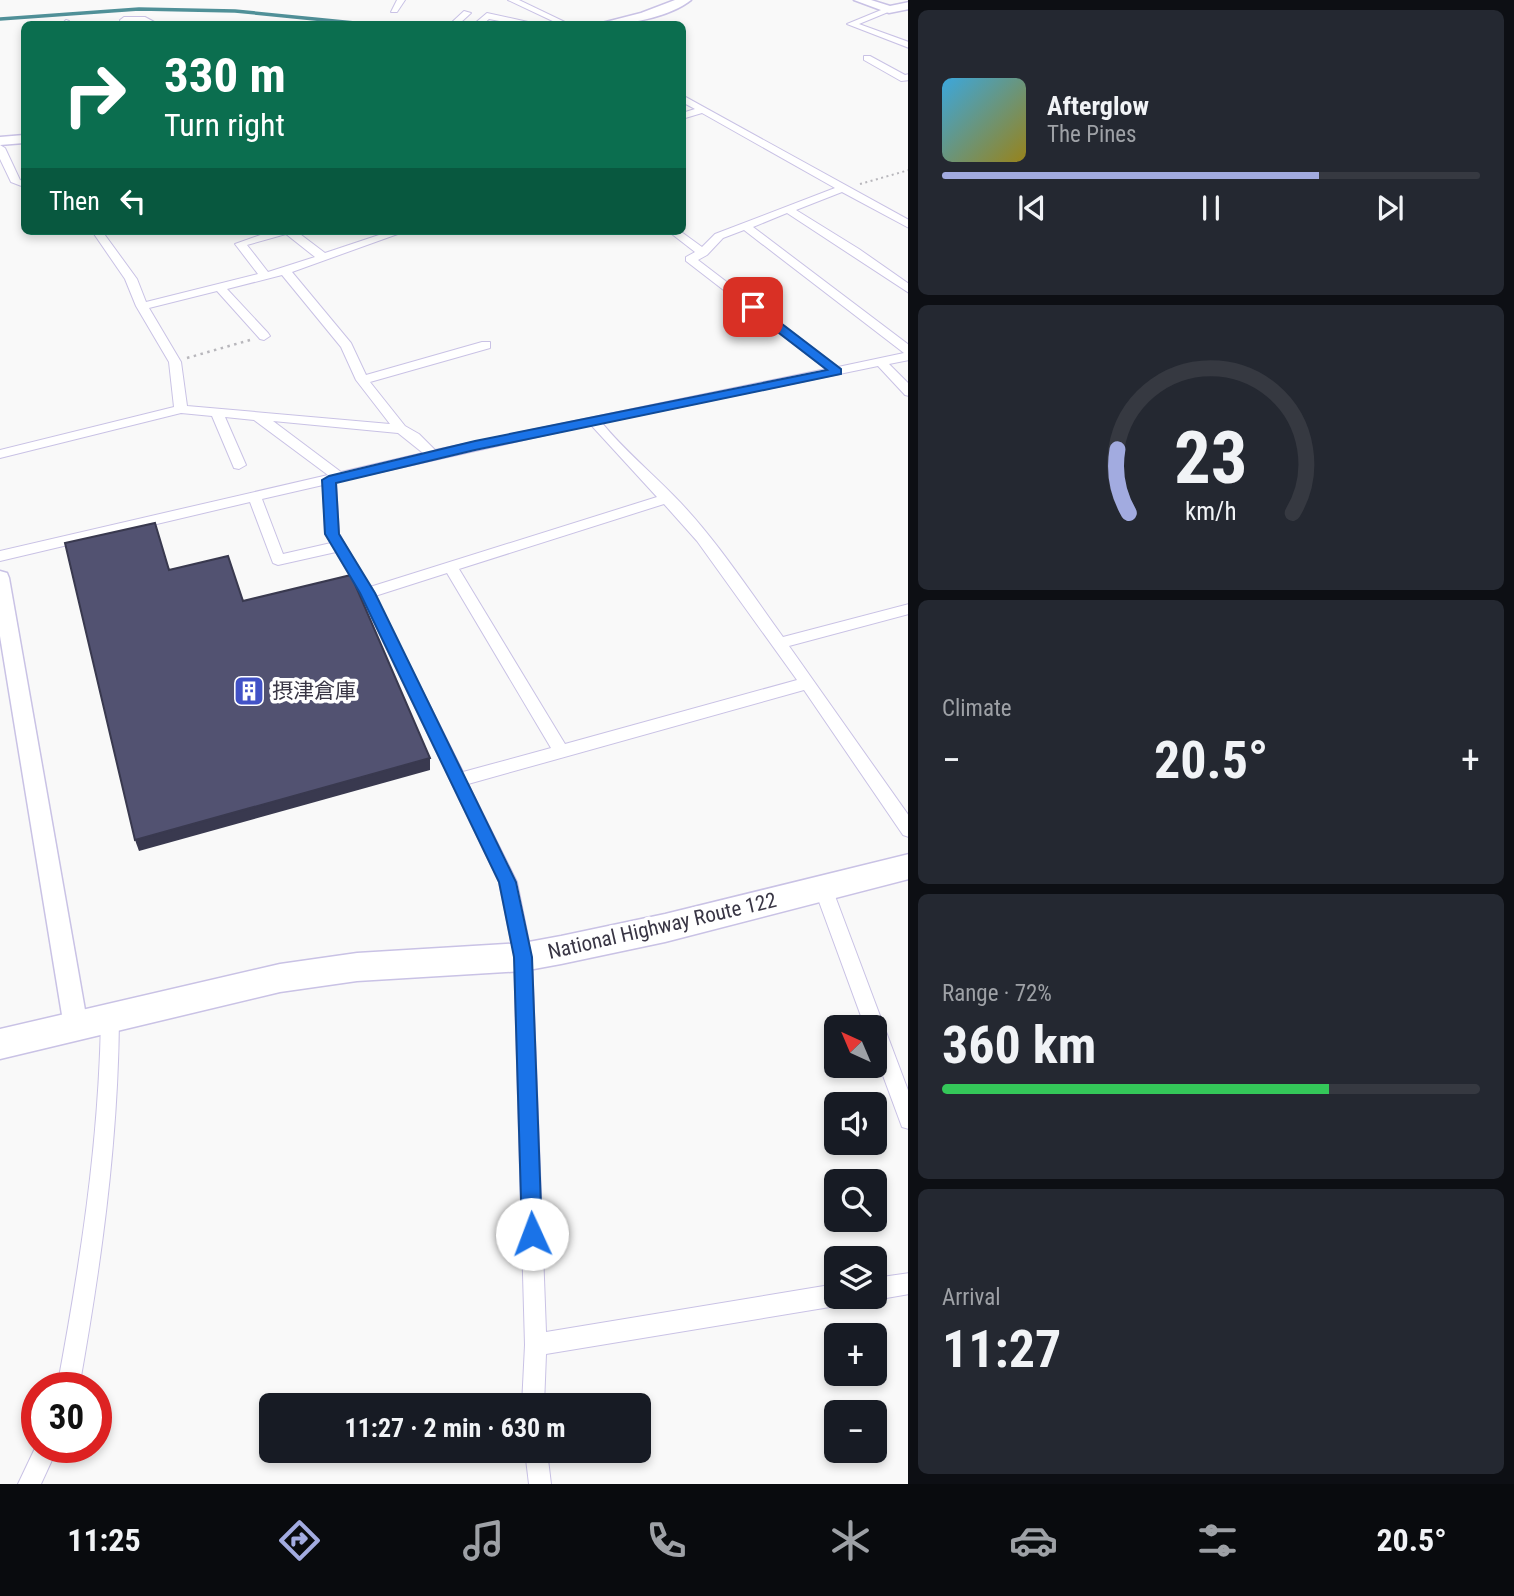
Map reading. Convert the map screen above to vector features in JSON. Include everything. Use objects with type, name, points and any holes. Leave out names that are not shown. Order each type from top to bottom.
[{"type":"highway","name":"National Highway Route 122","points":[[0,1044],[280,978],[356,967],[523,957],[652,930],[908,866]]},
{"type":"street","points":[[394,9],[401,0]]},
{"type":"street","points":[[512,0],[558,21]]},
{"type":"street","points":[[619,21],[644,16],[685,0]]},
{"type":"street","points":[[860,0],[889,10]]},
{"type":"street","points":[[908,5],[851,24],[908,45]]},
{"type":"street","points":[[458,21],[467,13]]},
{"type":"street","points":[[481,21],[487,16],[511,21]]},
{"type":"street","points":[[124,21],[147,21]]},
{"type":"street","points":[[867,58],[904,79],[908,77]]},
{"type":"street","points":[[686,101],[908,225]]},
{"type":"street","points":[[686,115],[703,110]]},
{"type":"street","points":[[0,141],[21,139]]},
{"type":"street","points":[[0,148],[16,183],[21,184]]},
{"type":"street","points":[[836,372],[690,259],[703,253],[719,236],[841,190]]},
{"type":"street","points":[[789,210],[855,251],[908,290]]},
{"type":"street","points":[[746,227],[908,353]]},
{"type":"street","points":[[100,235],[131,279],[142,306],[175,362],[181,410]]},
{"type":"street","points":[[265,276],[240,244],[270,235]]},
{"type":"street","points":[[294,235],[324,258]]},
{"type":"street","points":[[142,306],[285,271],[390,235]]},
{"type":"street","points":[[678,235],[703,253]]},
{"type":"street","points":[[285,271],[347,346],[362,380],[401,429],[414,437],[433,457]]},
{"type":"street","points":[[219,287],[264,335]]},
{"type":"street","points":[[362,380],[486,345]]},
{"type":"street","points":[[0,556],[594,421],[882,363],[908,353]]},
{"type":"street","points":[[882,363],[908,392]]},
{"type":"street","points":[[0,454],[181,410],[401,429]]},
{"type":"street","points":[[217,413],[239,465]]},
{"type":"street","points":[[258,417],[335,479]]},
{"type":"street","points":[[594,421],[608,439],[669,498],[780,643],[908,830]]},
{"type":"street","points":[[335,479],[332,534],[368,593],[508,882],[523,957],[536,1345],[534,1393]]},
{"type":"street","points":[[255,498],[278,560],[340,546]]},
{"type":"street","points":[[368,593],[669,498]]},
{"type":"street","points":[[451,567],[561,751]]},
{"type":"street","points":[[0,578],[76,1027]]},
{"type":"street","points":[[780,643],[908,609]]},
{"type":"street","points":[[458,779],[807,682]]},
{"type":"street","points":[[823,888],[870,1015]]},
{"type":"street","points":[[71,1372],[92,1261],[111,1069],[110,1019]]},
{"type":"street","points":[[887,1061],[908,1120]]},
{"type":"street","points":[[887,1287],[908,1283]]},
{"type":"street","points":[[536,1345],[824,1297]]},
{"type":"street","points":[[29,1484],[39,1463]]},
{"type":"street","points":[[537,1463],[540,1484]]},
{"type":"path","points":[[841,190],[908,170]]},
{"type":"path","points":[[175,362],[264,335]]},
{"type":"building","name":"摂津倉庫","points":[[155,523],[169,570],[228,556],[243,601],[351,575],[430,758],[135,840],[65,543]]},
{"type":"waterway","points":[[0,19],[139,9],[235,11],[335,21]]},
{"type":"place","name":"摂津倉庫","points":[[249,691]]},
{"type":"route","points":[[532,1234],[523,957],[508,882],[368,593],[332,534],[329,480],[475,445],[836,372],[753,307]]}]
